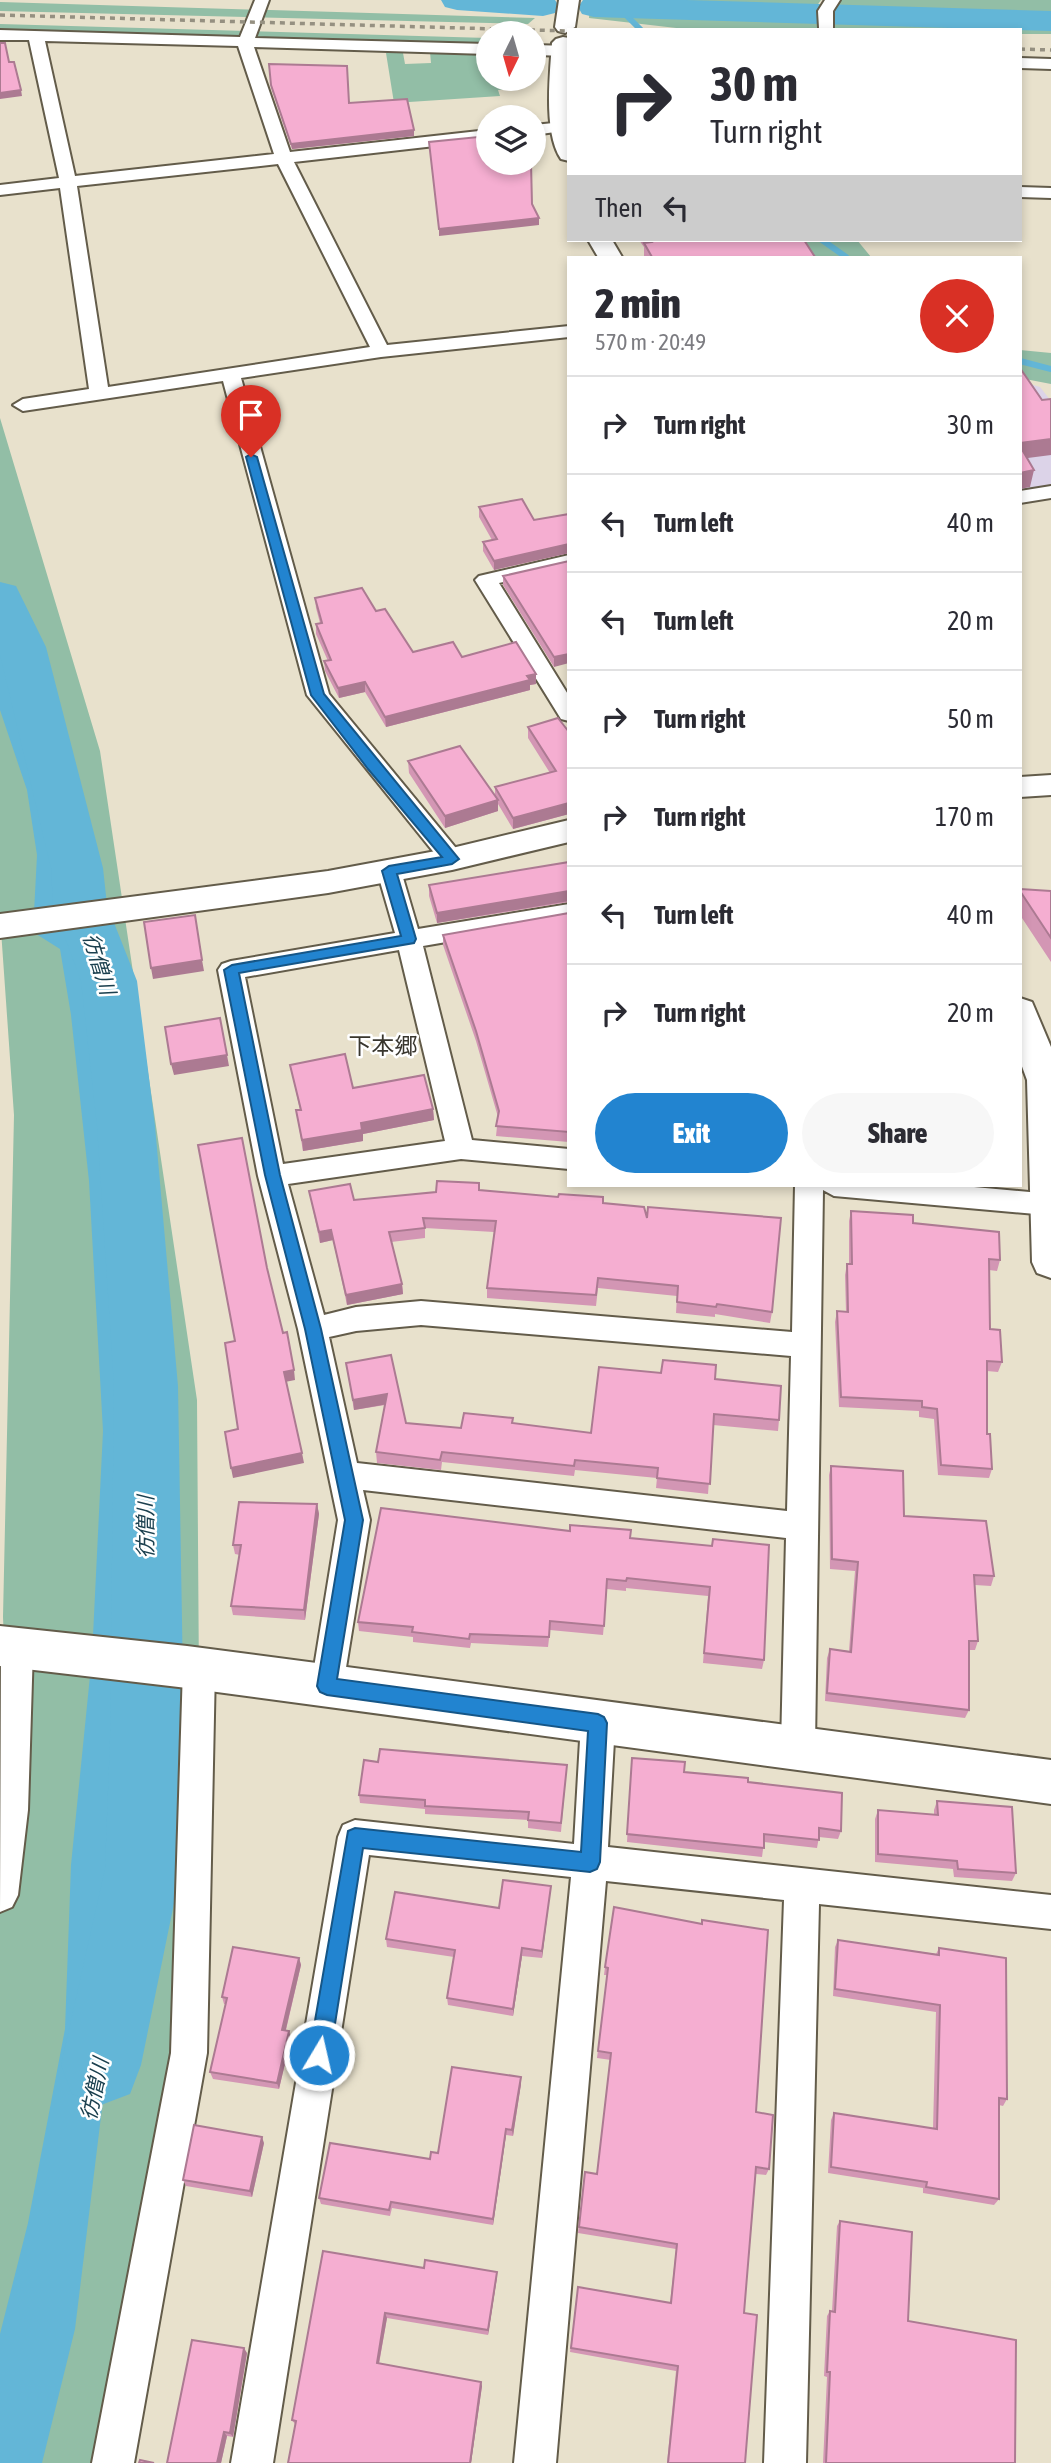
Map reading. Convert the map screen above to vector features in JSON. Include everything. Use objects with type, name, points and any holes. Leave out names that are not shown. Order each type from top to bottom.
[{"type":"street","points":[[262,0],[245,43],[283,157],[381,351]]},
{"type":"street","points":[[567,145],[560,82],[569,0]]},
{"type":"street","points":[[827,28],[825,11],[833,0]]},
{"type":"street","points":[[0,35],[476,49]]},
{"type":"street","points":[[36,37],[67,183],[99,392]]},
{"type":"street","points":[[546,47],[565,43]]},
{"type":"street","points":[[1022,64],[1051,64]]},
{"type":"street","points":[[546,129],[563,127]]},
{"type":"street","points":[[0,190],[476,136]]},
{"type":"street","points":[[1022,192],[1051,193]]},
{"type":"street","points":[[23,404],[381,351],[567,331]]},
{"type":"street","points":[[229,373],[318,695],[373,766],[452,859]]},
{"type":"street","points":[[1022,497],[1051,492]]},
{"type":"street","points":[[567,561],[486,580],[567,711]]},
{"type":"street","points":[[1022,787],[1051,785]]},
{"type":"street","points":[[1,926],[328,882],[452,859],[567,831]]},
{"type":"street","points":[[389,871],[409,939],[461,1149]]},
{"type":"street","points":[[327,1686],[354,1520],[313,1329],[272,1175],[232,970],[567,912]]},
{"type":"street","points":[[1022,1017],[1045,1080],[1048,1096],[1047,1204],[1051,1262]]},
{"type":"street","points":[[272,1175],[461,1149],[567,1159]]},
{"type":"street","points":[[797,1746],[809,1187]]},
{"type":"street","points":[[856,1187],[1047,1204]]},
{"type":"street","points":[[313,1329],[356,1319],[421,1313],[806,1345]]},
{"type":"street","points":[[346,1475],[802,1526]]},
{"type":"street","points":[[0,1895],[11,1810],[14,1647],[193,1668],[598,1723],[797,1746],[1051,1782]]},
{"type":"street","points":[[113,2463],[189,2053],[193,1668]]},
{"type":"street","points":[[534,2463],[590,1862],[598,1723]]},
{"type":"street","points":[[252,2463],[355,1838],[1051,1912]]},
{"type":"street","points":[[786,2463],[803,1885]]},
{"type":"shaded area","points":[[1022,382],[1040,387],[1051,401],[1051,489],[1022,493]]},
{"type":"green space","points":[[590,0],[821,0],[816,7],[747,5],[1051,16],[1051,34],[1022,34],[1022,28],[676,28],[589,18]]},
{"type":"green space","points":[[833,0],[1051,0],[1051,13],[828,7]]},
{"type":"green space","points":[[0,2],[535,18],[532,21],[476,23],[0,11]]},
{"type":"green space","points":[[0,24],[476,38],[476,47],[0,35]]},
{"type":"green space","points":[[430,52],[476,54],[476,91],[498,91],[500,96],[394,103],[386,53],[403,53],[405,64],[431,63]]},
{"type":"green space","points":[[796,242],[859,242],[870,256],[806,256]]},
{"type":"green space","points":[[1022,350],[1051,353],[1051,384],[1022,378]]},
{"type":"green space","points":[[0,418],[100,751],[197,1400],[199,1684],[189,2053],[113,2463],[0,2463],[0,1872],[11,1810],[3,1617],[14,1115],[0,916]]},
{"type":"water","points":[[0,595],[24,659],[65,822],[82,914],[104,968],[128,1153],[146,1469],[147,1719],[133,1855],[75,2329],[42,2463],[0,2463],[0,2334],[28,2223],[65,2029],[71,1865],[92,1656],[103,1431],[89,1181],[71,1015],[60,949],[33,932],[37,855],[27,790],[0,710]]},
{"type":"building","points":[[0,43],[5,43],[9,62],[14,62],[21,90],[0,93]]},
{"type":"building","points":[[269,64],[347,66],[349,103],[407,99],[414,130],[291,144],[271,85]]},
{"type":"building","points":[[476,137],[476,175],[531,175],[532,204],[539,218],[439,229],[429,142]]},
{"type":"building","points":[[805,242],[814,256],[651,256],[644,243]]},
{"type":"building","points":[[1022,371],[1042,400],[1051,399],[1051,439],[1022,443]]},
{"type":"building","points":[[1022,449],[1034,470],[1022,473]]},
{"type":"building","points":[[522,499],[534,520],[567,514],[567,544],[494,561],[483,542],[497,539],[479,507]]},
{"type":"building","points":[[567,561],[567,654],[554,657],[503,576]]},
{"type":"building","points":[[362,588],[376,611],[385,609],[413,652],[453,642],[462,657],[516,642],[536,674],[527,676],[530,680],[385,717],[365,682],[338,688],[324,661],[331,660],[316,624],[322,623],[315,598]]},
{"type":"building","points":[[558,718],[567,729],[567,804],[513,818],[495,787],[556,771],[528,727]]},
{"type":"building","points":[[460,746],[498,800],[445,816],[408,761]]},
{"type":"building","points":[[567,862],[567,891],[437,913],[429,885]]},
{"type":"building","points":[[1022,889],[1051,891],[1051,938],[1022,894]]},
{"type":"building","points":[[567,913],[567,1132],[496,1126],[499,1111],[476,1031],[443,935]]},
{"type":"building","points":[[195,915],[202,960],[151,968],[144,922]]},
{"type":"building","points":[[220,1018],[227,1055],[171,1064],[165,1027]]},
{"type":"building","points":[[345,1054],[353,1088],[424,1075],[433,1109],[361,1123],[362,1130],[302,1140],[296,1110],[301,1110],[290,1065]]},
{"type":"building","points":[[242,1138],[267,1268],[283,1333],[287,1332],[294,1370],[284,1372],[302,1453],[231,1468],[225,1432],[238,1429],[225,1343],[235,1341],[198,1145]]},
{"type":"building","points":[[437,1181],[479,1183],[479,1190],[558,1197],[559,1194],[603,1197],[603,1203],[644,1207],[647,1218],[648,1207],[781,1218],[772,1312],[717,1304],[716,1307],[677,1302],[678,1286],[598,1278],[596,1295],[487,1288],[496,1221],[423,1218],[425,1228],[389,1232],[402,1284],[346,1295],[331,1230],[319,1232],[309,1191],[350,1184],[354,1200],[436,1192]]},
{"type":"building","points":[[851,1211],[913,1215],[913,1223],[999,1232],[1000,1260],[989,1259],[990,1329],[1000,1330],[1002,1362],[987,1361],[987,1434],[990,1434],[992,1469],[941,1465],[937,1409],[922,1407],[922,1401],[841,1397],[837,1311],[848,1312],[847,1264],[852,1264]]},
{"type":"building","points":[[391,1355],[406,1423],[461,1428],[464,1413],[513,1418],[512,1423],[591,1433],[599,1367],[661,1373],[663,1360],[716,1365],[715,1379],[781,1386],[779,1420],[714,1414],[710,1484],[657,1478],[658,1468],[575,1460],[574,1466],[442,1452],[440,1460],[376,1452],[387,1394],[353,1400],[346,1363]]},
{"type":"building","points":[[831,1466],[903,1471],[904,1516],[986,1521],[994,1576],[974,1575],[978,1641],[969,1641],[969,1710],[827,1693],[830,1649],[851,1652],[858,1562],[832,1559]]},
{"type":"building","points":[[239,1502],[317,1504],[304,1610],[231,1606],[241,1545],[233,1545]]},
{"type":"building","points":[[381,1508],[570,1531],[570,1525],[631,1530],[630,1538],[712,1546],[713,1539],[769,1545],[764,1660],[704,1653],[710,1587],[627,1578],[626,1581],[607,1579],[604,1626],[550,1621],[549,1637],[470,1634],[469,1639],[412,1632],[413,1627],[358,1622]]},
{"type":"building","points":[[380,1749],[567,1765],[561,1823],[528,1820],[529,1812],[425,1806],[425,1800],[359,1795],[364,1760],[378,1762]]},
{"type":"building","points":[[632,1758],[685,1762],[684,1772],[748,1778],[748,1782],[842,1793],[841,1831],[819,1828],[819,1840],[764,1834],[764,1848],[627,1834]]},
{"type":"building","points":[[937,1801],[1012,1807],[1016,1873],[958,1869],[957,1861],[878,1854],[878,1810],[938,1815]]},
{"type":"building","points":[[503,1880],[551,1886],[542,1951],[522,1948],[513,2009],[447,1998],[455,1950],[386,1939],[395,1892],[499,1908]]},
{"type":"building","points":[[614,1907],[702,1924],[702,1920],[768,1930],[756,2112],[773,2115],[769,2169],[756,2167],[744,2313],[757,2315],[745,2463],[668,2463],[678,2366],[571,2348],[578,2287],[671,2303],[677,2244],[579,2227],[585,2172],[597,2174],[611,2053],[598,2051],[608,1968],[605,1967]]},
{"type":"building","points":[[838,1940],[939,1955],[939,1948],[1006,1958],[1007,2099],[999,2098],[999,2199],[926,2187],[927,2182],[831,2167],[834,2113],[937,2129],[940,2005],[835,1989]]},
{"type":"building","points":[[233,1947],[299,1958],[282,2030],[289,2031],[277,2083],[210,2072],[227,1998],[222,1997]]},
{"type":"building","points":[[452,2067],[521,2077],[512,2130],[506,2129],[493,2219],[391,2202],[389,2210],[319,2198],[330,2143],[430,2159],[431,2152],[438,2153]]},
{"type":"building","points":[[194,2125],[262,2137],[250,2191],[183,2180]]},
{"type":"building","points":[[840,2221],[912,2232],[908,2321],[1016,2340],[1015,2463],[826,2463],[830,2311],[835,2312]]},
{"type":"building","points":[[323,2251],[424,2268],[425,2260],[497,2272],[488,2330],[385,2313],[377,2363],[481,2382],[470,2463],[288,2463],[296,2421],[292,2420]]},
{"type":"building","points":[[192,2340],[244,2348],[230,2433],[224,2432],[217,2463],[167,2463]]},
{"type":"waterway","points":[[457,0],[543,6]]},
{"type":"waterway","points":[[593,0],[592,5],[620,9],[639,28]]},
{"type":"waterway","points":[[594,7],[1051,21]]},
{"type":"waterway","points":[[825,242],[845,256]]},
{"type":"waterway","points":[[1022,362],[1051,369]]},
{"type":"waterway","name":"彷僧川","points":[[0,596],[6,618],[22,647],[77,868],[80,905],[109,981],[126,1126],[146,1386],[147,1739],[143,1869],[101,2065]]},
{"type":"railway","points":[[0,15],[567,31]]},
{"type":"railway","points":[[1022,49],[1051,50]]},
{"type":"district","name":"下本郷","points":[[383,1046]]},
{"type":"route","points":[[251,457],[318,695],[373,766],[452,859],[389,871],[409,939],[232,970],[272,1175],[313,1329],[354,1520],[327,1686],[598,1723],[590,1862],[355,1838],[319,2055]]}]
